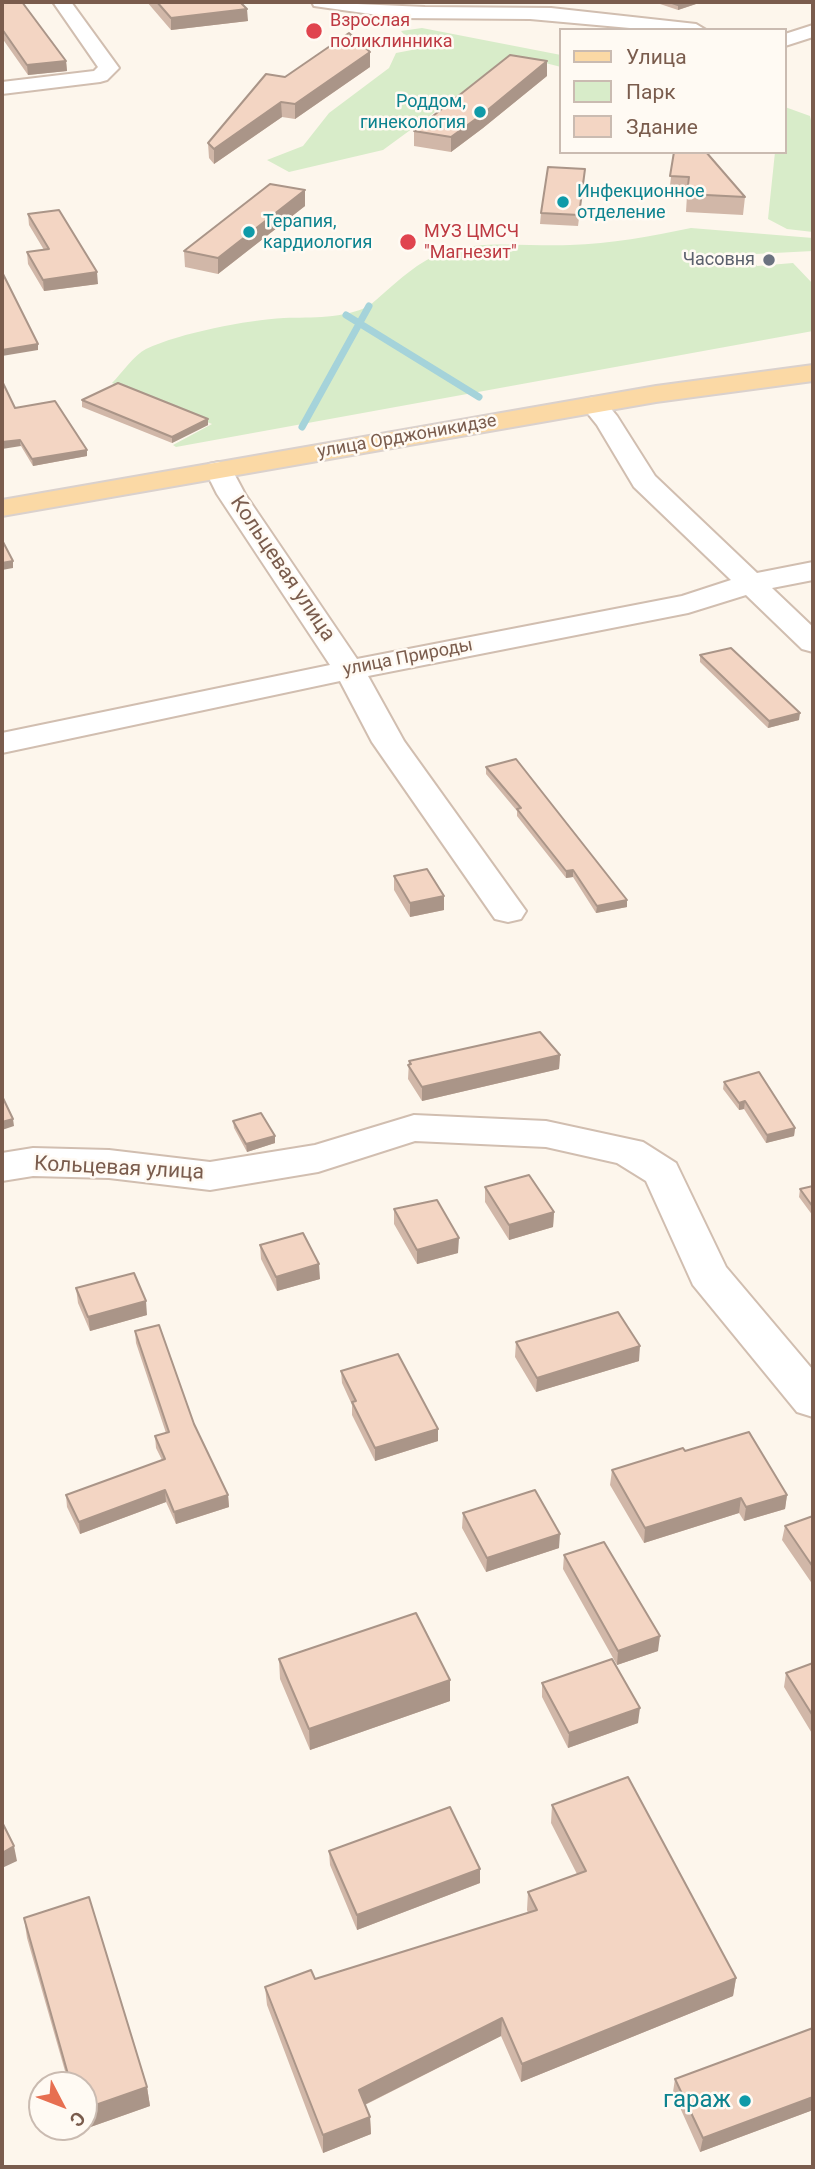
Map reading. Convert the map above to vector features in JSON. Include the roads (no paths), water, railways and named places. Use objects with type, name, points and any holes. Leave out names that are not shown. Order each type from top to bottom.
[{"type":"main road","name":"улица Орджоникидзе","points":[[2,508],[594,405],[813,373]]},
{"type":"street","points":[[2,88],[100,76],[109,68],[62,2]]},
{"type":"street","points":[[321,2],[361,10],[401,7],[527,13],[618,2]]},
{"type":"street","points":[[560,8],[683,28]]},
{"type":"street","points":[[787,41],[813,32]]},
{"type":"street","points":[[787,43],[813,50]]},
{"type":"street","points":[[594,405],[608,422],[644,481],[813,643]]},
{"type":"street","name":"Кольцевая улица","points":[[219,470],[232,494],[349,670],[388,742],[508,911]]},
{"type":"street","name":"улица Природы","points":[[2,743],[349,670],[688,604],[752,583],[813,572]]},
{"type":"street","name":"Кольцевая улица","points":[[2,1167],[33,1162],[109,1164],[210,1176],[318,1158],[414,1128],[547,1134],[629,1152],[662,1173],[708,1274],[813,1400]]},
{"type":"waterway","points":[[359,323],[369,306]]},
{"type":"waterway","points":[[346,315],[359,323]]},
{"type":"waterway","points":[[302,427],[359,323]]},
{"type":"waterway","points":[[359,323],[479,397]]},
{"type":"place","name":"Взрослая поликлинника","points":[[314,31]]},
{"type":"place","name":"Роддом, гинекология","points":[[480,112]]},
{"type":"place","name":"Инфекционное отделение","points":[[563,202]]},
{"type":"place","name":"Терапия, кардиология","points":[[249,232]]},
{"type":"place","name":"МУЗ ЦМСЧ \"Магнезит\"","points":[[408,242]]},
{"type":"place","name":"Часовня","points":[[769,260]]},
{"type":"place","name":"гараж","points":[[745,2101]]}]
